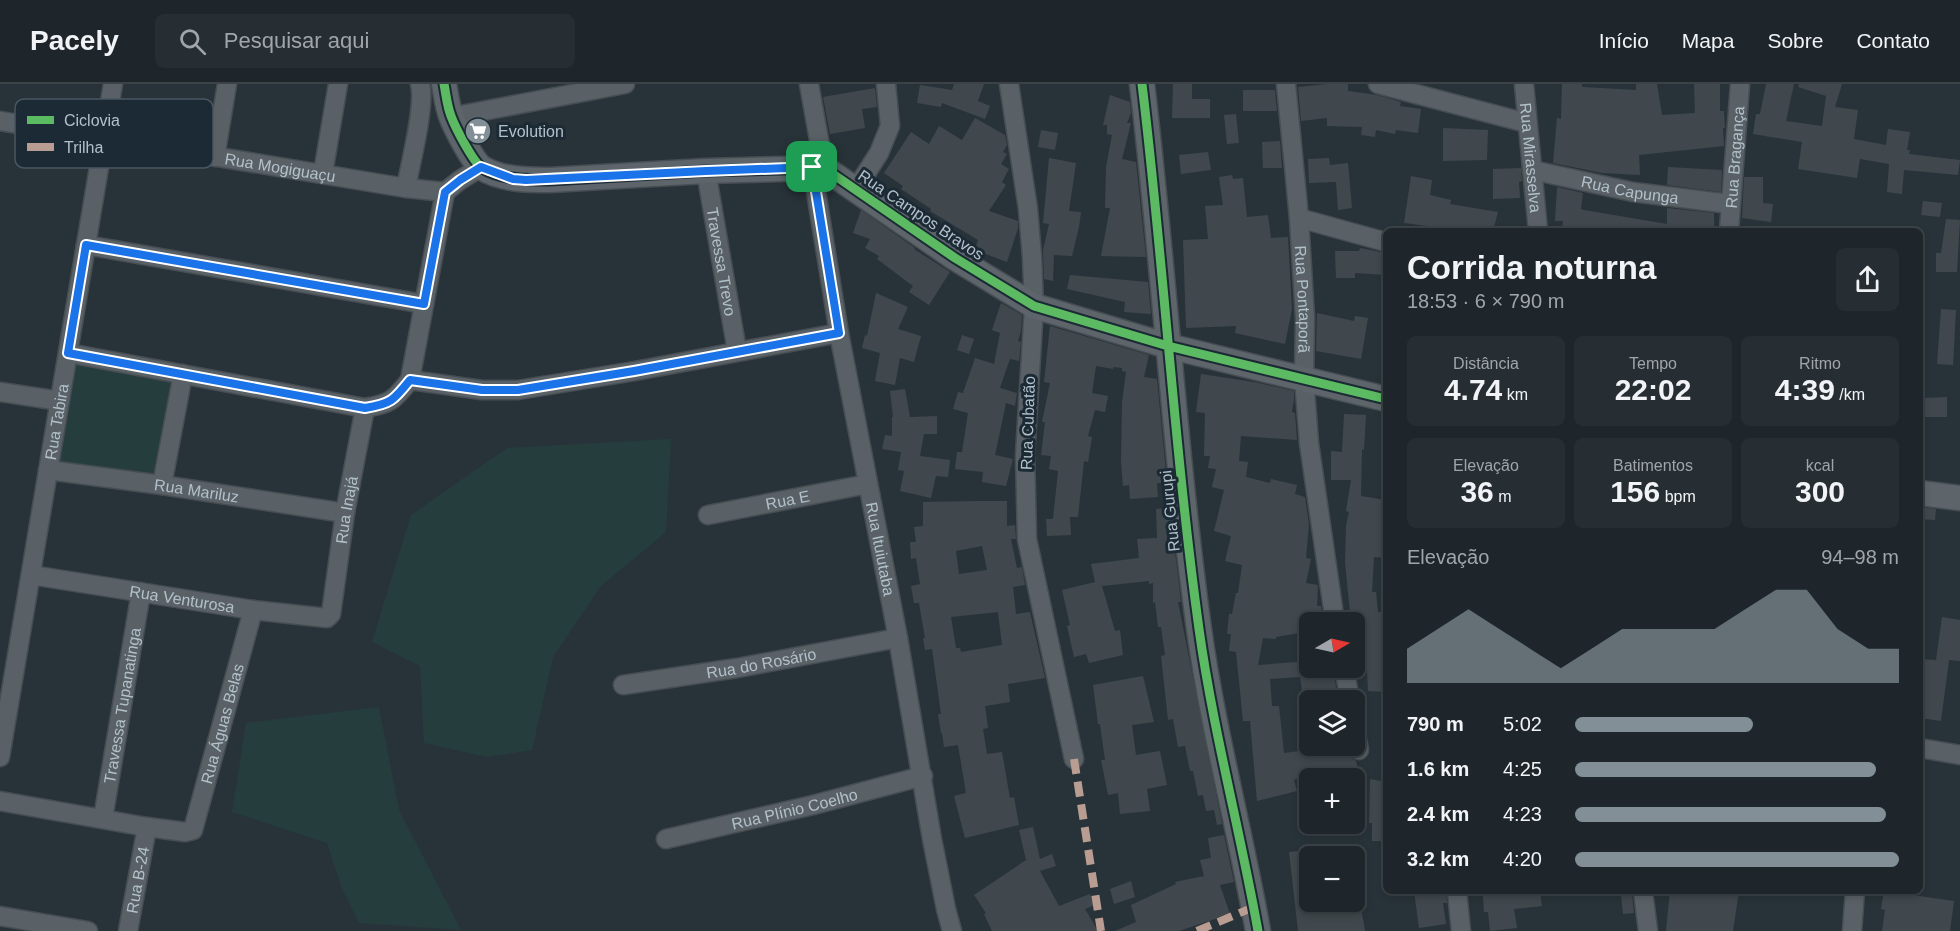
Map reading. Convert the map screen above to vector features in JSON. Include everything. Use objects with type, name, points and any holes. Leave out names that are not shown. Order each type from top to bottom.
[{"type":"street","name":"Rua Tabira","points":[[110,99],[113,84]]},
{"type":"street","points":[[215,157],[226,84]]},
{"type":"street","points":[[323,173],[338,84]]},
{"type":"street","points":[[406,188],[422,92],[420,84]]},
{"type":"street","points":[[444,84],[451,117],[481,167],[513,179],[818,168]]},
{"type":"street","points":[[451,117],[625,84]]},
{"type":"street","name":"Rua Ituiutaba","points":[[809,84],[839,333],[898,638],[932,838],[952,931]]},
{"type":"street","points":[[856,189],[879,153],[890,126],[886,84]]},
{"type":"street","name":"Rua Cubatão","points":[[1009,84],[1028,209],[1034,306],[1025,455],[1027,539],[1074,759]]},
{"type":"street","name":"Rua Gurupi","points":[[1142,84],[1200,631],[1221,751],[1258,931]]},
{"type":"street","name":"Rua Pontaporã","points":[[1286,84],[1299,218],[1305,318],[1304,378],[1309,442],[1334,612]]},
{"type":"street","points":[[1378,84],[1527,123]]},
{"type":"street","name":"Rua Mirasselva","points":[[1524,84],[1538,228]]},
{"type":"street","name":"Rua Bragança","points":[[1729,228],[1740,84]]},
{"type":"street","name":"Rua Mogiguaçu","points":[[0,121],[15,123]]},
{"type":"street","name":"Rua Mogiguaçu","points":[[215,157],[406,188],[445,192]]},
{"type":"street","points":[[68,353],[365,408],[378,406],[395,399],[410,380],[445,192],[481,167]]},
{"type":"street","name":"Rua Tabira","points":[[0,757],[99,168]]},
{"type":"street","name":"Rua Campos Bravos","points":[[818,168],[856,189],[955,258],[1034,306],[1168,346],[1383,398]]},
{"type":"street","name":"Rua Capunga","points":[[1532,170],[1633,192],[1730,204]]},
{"type":"street","name":"Travessa Trevo","points":[[706,171],[737,351]]},
{"type":"street","points":[[1299,218],[1383,241]]},
{"type":"street","points":[[86,245],[424,304]]},
{"type":"street","points":[[410,380],[482,390],[518,390],[839,333]]},
{"type":"street","points":[[162,485],[183,374]]},
{"type":"street","points":[[0,392],[60,401]]},
{"type":"street","name":"Rua Inajá","points":[[331,614],[345,513],[365,408]]},
{"type":"street","name":"Rua Mariluz","points":[[48,470],[345,513]]},
{"type":"street","name":"Rua E","points":[[708,515],[868,484]]},
{"type":"street","points":[[1923,493],[1960,498]]},
{"type":"street","name":"Rua Venturosa","points":[[31,575],[253,610],[324,618],[331,614]]},
{"type":"street","name":"Travessa Tupanatinga","points":[[103,818],[141,592]]},
{"type":"street","name":"Rua Águas Belas","points":[[147,827],[185,832],[195,827],[253,610]]},
{"type":"street","name":"Rua do Rosário","points":[[623,685],[737,668],[898,638]]},
{"type":"street","points":[[1923,749],[1960,755]]},
{"type":"street","name":"Rua Plínio Coelho","points":[[666,838],[813,805],[922,776]]},
{"type":"street","points":[[0,801],[147,827]]},
{"type":"street","name":"Rua B-24","points":[[128,931],[147,827]]},
{"type":"street","points":[[1457,894],[1461,931]]},
{"type":"street","points":[[1643,894],[1648,931]]},
{"type":"street","points":[[1852,931],[1855,894]]},
{"type":"street","points":[[0,916],[88,931]]},
{"type":"green space","points":[[68,353],[183,374],[162,485],[48,470]]},
{"type":"green space","points":[[671,439],[666,532],[601,586],[553,657],[532,750],[487,757],[424,743],[420,666],[372,642],[411,515],[507,448]]},
{"type":"green space","points":[[379,707],[399,810],[461,930],[359,923],[342,888],[327,843],[232,812],[246,723]]},
{"type":"building","points":[[954,84],[984,84],[978,101],[990,106],[985,119],[942,103],[941,107],[917,103],[920,85],[952,90]]},
{"type":"building","points":[[1173,84],[1192,84],[1192,99],[1210,99],[1210,118],[1172,118]]},
{"type":"building","points":[[1348,84],[1348,91],[1377,95],[1401,102],[1400,106],[1421,109],[1418,133],[1396,130],[1395,134],[1376,130],[1375,137],[1361,135],[1362,127],[1327,126],[1327,118],[1301,121],[1298,87]]},
{"type":"building","points":[[1562,84],[1636,90],[1636,84],[1657,84],[1662,115],[1695,113],[1694,84],[1720,84],[1720,111],[1724,111],[1724,146],[1639,155],[1640,175],[1602,173],[1553,163],[1557,118],[1561,119]]},
{"type":"building","points":[[1766,84],[1794,84],[1786,121],[1822,126],[1826,96],[1798,87],[1799,84],[1842,84],[1835,107],[1858,110],[1854,139],[1886,145],[1888,129],[1910,132],[1907,150],[1910,150],[1909,154],[1960,160],[1958,175],[1904,170],[1902,194],[1887,192],[1889,164],[1860,159],[1857,178],[1798,169],[1802,142],[1753,134],[1756,114],[1760,114]]},
{"type":"building","points":[[875,88],[877,107],[862,109],[865,128],[830,134],[823,97]]},
{"type":"building","points":[[1243,90],[1275,90],[1277,111],[1243,111]]},
{"type":"building","points":[[1110,95],[1130,102],[1131,113],[1127,123],[1131,123],[1122,159],[1136,162],[1146,257],[1101,256],[1110,208],[1105,208],[1106,167],[1112,135],[1107,134],[1107,125],[1103,125]]},
{"type":"building","points":[[1236,114],[1239,143],[1227,144],[1224,115]]},
{"type":"building","points":[[975,118],[1005,135],[1007,145],[1003,152],[1007,154],[1001,164],[1009,169],[1002,182],[1006,185],[989,211],[1018,221],[1018,228],[1007,262],[975,250],[978,240],[930,211],[931,209],[901,189],[903,186],[884,173],[911,132],[929,144],[939,126],[962,140]]},
{"type":"building","points":[[1443,128],[1488,130],[1487,160],[1443,161]]},
{"type":"building","points":[[1041,130],[1058,133],[1055,150],[1038,147]]},
{"type":"building","points":[[1280,141],[1282,168],[1263,168],[1262,142]]},
{"type":"building","points":[[1208,152],[1211,170],[1181,174],[1179,155]]},
{"type":"building","points":[[1049,158],[1076,163],[1069,211],[1081,212],[1072,256],[1054,255],[1053,281],[1044,279],[1043,250],[1049,224],[1043,223]]},
{"type":"building","points":[[1329,158],[1330,165],[1348,163],[1352,208],[1338,210],[1336,182],[1309,183],[1308,159]]},
{"type":"building","points":[[1668,167],[1722,170],[1721,192],[1667,185]]},
{"type":"building","points":[[1521,168],[1520,198],[1493,199],[1493,169]]},
{"type":"building","points":[[1232,175],[1233,179],[1243,178],[1247,217],[1268,215],[1271,238],[1288,237],[1292,309],[1285,344],[1235,333],[1236,326],[1186,328],[1183,240],[1208,239],[1205,206],[1223,205],[1219,177]]},
{"type":"building","points":[[1411,176],[1432,180],[1430,195],[1451,200],[1450,204],[1498,212],[1494,228],[1427,228],[1427,226],[1404,223]]},
{"type":"building","points":[[1744,177],[1763,177],[1763,203],[1773,204],[1771,222],[1742,218]]},
{"type":"building","points":[[1557,187],[1583,193],[1581,209],[1667,224],[1667,208],[1714,213],[1714,228],[1562,228],[1563,221],[1555,221]]},
{"type":"building","points":[[1923,201],[1942,203],[1940,217],[1921,215]]},
{"type":"building","points":[[861,210],[950,272],[929,305],[909,292],[913,286],[877,259],[879,256],[865,248],[870,239],[853,233]]},
{"type":"building","points":[[1946,219],[1960,220],[1957,272],[1936,272],[1936,253],[1941,253]]},
{"type":"building","points":[[1360,248],[1383,252],[1383,275],[1355,273],[1355,278],[1336,278],[1335,251],[1359,251]]},
{"type":"building","points":[[1070,275],[1148,282],[1151,314],[1124,312],[1125,302],[1067,289]]},
{"type":"building","points":[[876,293],[908,307],[898,329],[921,336],[914,362],[900,358],[895,385],[875,381],[880,353],[862,348],[865,335],[867,336]]},
{"type":"building","points":[[1001,303],[1022,315],[1018,341],[1021,342],[1019,361],[1010,359],[1000,388],[1017,393],[1015,406],[1006,403],[995,455],[1013,459],[1006,486],[982,482],[983,472],[955,469],[957,452],[962,452],[968,413],[953,409],[958,392],[963,393],[975,358],[994,364],[1000,333],[992,330]]},
{"type":"building","points":[[1941,309],[1956,310],[1953,365],[1937,364]]},
{"type":"building","points":[[1317,313],[1354,321],[1355,316],[1368,318],[1361,359],[1316,351]]},
{"type":"building","points":[[1050,326],[1149,355],[1144,377],[1157,379],[1167,483],[1157,483],[1158,497],[1130,499],[1129,485],[1123,486],[1121,462],[1122,402],[1126,372],[1122,371],[1122,368],[1096,366],[1092,393],[1108,396],[1105,412],[1095,410],[1088,436],[1092,437],[1088,462],[1084,461],[1078,517],[1070,517],[1071,535],[1047,536],[1046,519],[1053,519],[1058,471],[1049,469],[1051,456],[1041,455],[1045,422],[1042,422],[1050,383],[1044,382]]},
{"type":"building","points":[[962,335],[974,339],[969,354],[957,350]]},
{"type":"building","points":[[1201,374],[1294,391],[1292,412],[1295,413],[1297,440],[1241,436],[1239,461],[1248,462],[1246,477],[1270,483],[1271,479],[1297,485],[1295,494],[1305,497],[1309,524],[1306,558],[1311,559],[1306,583],[1318,585],[1317,606],[1321,606],[1322,612],[1299,612],[1299,633],[1276,637],[1276,639],[1263,638],[1258,665],[1299,662],[1299,677],[1270,679],[1272,706],[1279,706],[1284,753],[1299,751],[1299,756],[1350,756],[1356,761],[1358,768],[1299,768],[1299,778],[1294,780],[1297,791],[1257,801],[1250,721],[1243,721],[1236,652],[1229,651],[1231,634],[1227,634],[1229,614],[1232,614],[1236,593],[1238,593],[1242,565],[1225,561],[1231,536],[1214,531],[1224,490],[1212,487],[1216,469],[1208,468],[1210,456],[1204,456],[1205,413],[1196,412]]},
{"type":"building","points":[[905,389],[910,417],[937,416],[937,434],[924,434],[920,456],[950,460],[948,477],[936,476],[931,498],[900,491],[904,471],[898,470],[901,452],[882,449],[885,435],[892,436],[893,417],[890,391]]},
{"type":"building","points":[[1947,397],[1947,417],[1925,417],[1925,398]]},
{"type":"building","points":[[1344,414],[1366,415],[1364,450],[1362,449],[1361,496],[1383,500],[1383,558],[1374,557],[1372,592],[1376,592],[1378,612],[1383,612],[1383,692],[1368,691],[1365,612],[1350,612],[1345,563],[1346,526],[1349,512],[1346,511],[1351,480],[1331,480],[1331,451],[1342,452]]},
{"type":"building","points":[[1007,501],[1007,526],[1015,525],[1016,539],[1011,539],[1017,568],[1022,567],[1025,585],[1013,587],[1016,614],[1030,612],[1045,678],[1008,684],[1010,702],[985,706],[988,728],[983,729],[987,754],[1002,752],[1010,798],[1014,797],[1019,825],[965,838],[954,796],[966,793],[958,745],[944,747],[938,714],[941,714],[932,649],[925,650],[919,603],[914,603],[911,586],[920,584],[916,558],[911,559],[910,542],[916,542],[914,527],[923,526],[923,502]],"holes":[[[982,546],[987,570],[959,574],[956,551]],[[998,612],[1002,645],[961,652],[960,648],[956,648],[951,617]]]},
{"type":"building","points":[[1923,507],[1936,509],[1935,520],[1923,519]]},
{"type":"building","points":[[1170,508],[1181,602],[1178,602],[1222,824],[1217,825],[1214,810],[1206,811],[1203,795],[1198,796],[1185,746],[1178,747],[1173,719],[1168,720],[1161,656],[1165,655],[1161,627],[1158,627],[1155,602],[1153,603],[1153,583],[1149,584],[1149,581],[1102,586],[1115,631],[1120,630],[1123,655],[1089,663],[1086,654],[1074,657],[1067,626],[1070,625],[1062,590],[1095,582],[1091,564],[1139,558],[1137,539],[1157,538],[1156,509]]},
{"type":"building","points":[[1942,617],[1960,620],[1960,661],[1949,660],[1941,721],[1923,718],[1923,659],[1936,660]]},
{"type":"building","points":[[1143,676],[1154,722],[1132,725],[1136,755],[1160,751],[1167,785],[1147,789],[1150,811],[1120,814],[1118,793],[1108,795],[1101,760],[1105,760],[1093,685]]},
{"type":"building","points":[[1300,678],[1335,678],[1337,690],[1302,690]]},
{"type":"building","points":[[1370,779],[1383,781],[1383,841],[1372,841],[1372,823],[1369,823]]},
{"type":"building","points":[[1033,827],[1040,859],[1052,854],[1056,866],[1040,871],[1059,906],[1090,894],[1095,905],[1085,909],[1098,931],[992,931],[984,914],[986,913],[974,895],[1026,860],[1019,830]]},
{"type":"building","points":[[1224,835],[1234,882],[1220,885],[1230,914],[1179,931],[1115,931],[1136,922],[1131,905],[1176,884],[1175,882],[1204,876],[1200,860],[1211,858],[1208,838]]},
{"type":"building","points":[[1299,851],[1299,912],[1362,912],[1365,931],[1298,931],[1289,852]]},
{"type":"building","points":[[1131,881],[1135,897],[1114,904],[1110,889]]},
{"type":"building","points":[[1414,894],[1446,894],[1447,903],[1443,903],[1446,924],[1419,928]]},
{"type":"building","points":[[1540,894],[1542,906],[1514,909],[1517,928],[1490,931],[1488,912],[1484,912],[1483,896]]},
{"type":"building","points":[[1632,894],[1634,913],[1623,914],[1621,896]]},
{"type":"building","points":[[1670,894],[1739,894],[1733,931],[1666,931]]},
{"type":"building","points":[[1884,894],[1905,894],[1954,901],[1950,931],[1882,931],[1885,910],[1881,909]]},
{"type":"marked path","points":[[1074,759],[1101,931]]},
{"type":"marked path","points":[[1197,931],[1254,907]]},
{"type":"cycle path","points":[[444,84],[451,116],[469,152],[482,168],[498,175],[550,180],[706,171],[824,168],[955,258],[1034,306],[1168,346],[1383,398]]},
{"type":"cycle path","points":[[1142,84],[1190,561],[1199,629],[1212,705],[1258,931]]},
{"type":"place","name":"Evolution","points":[[478,131]]},
{"type":"route","points":[[481,167],[513,179],[550,180],[812,167],[839,333],[518,390],[482,390],[410,380],[395,399],[378,406],[365,408],[68,353],[86,245],[424,304],[445,192],[481,167]]}]
